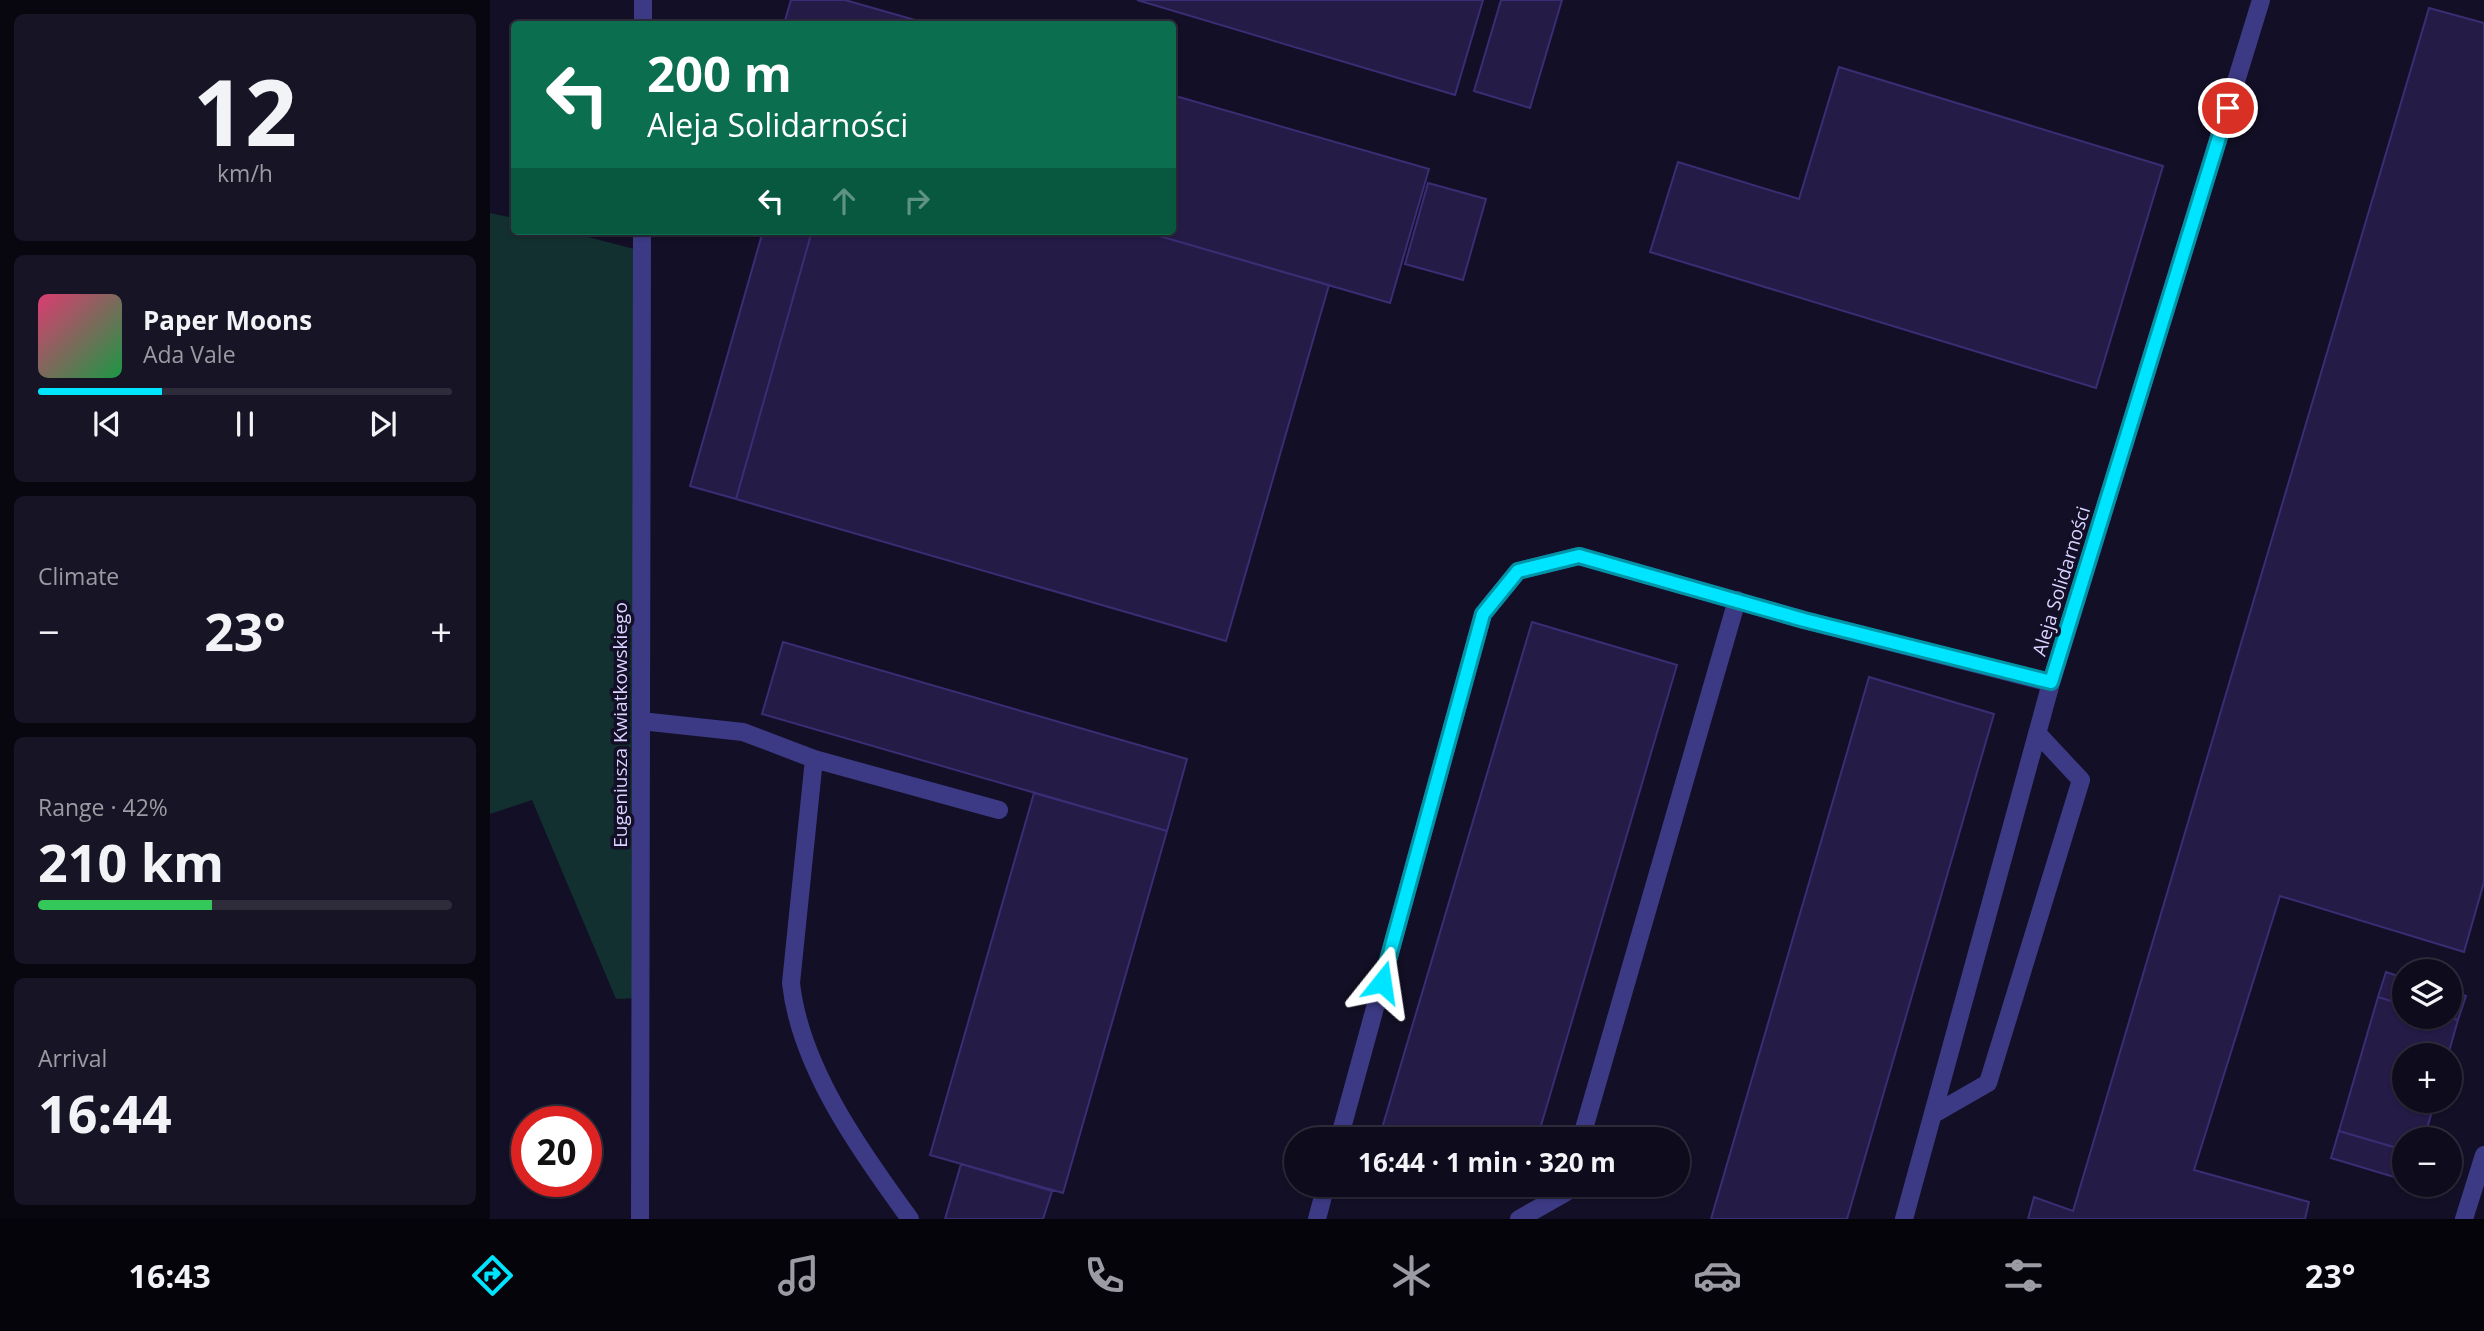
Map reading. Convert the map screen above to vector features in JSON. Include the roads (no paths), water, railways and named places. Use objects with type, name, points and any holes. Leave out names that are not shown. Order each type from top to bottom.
[{"type":"street","points":[[643,0],[643,21]]},
{"type":"street","name":"Aleja Solidarności","points":[[1904,1219],[2051,682],[2261,0]]},
{"type":"street","name":"Eugeniusza Kwiatkowskiego","points":[[640,1219],[642,235]]},
{"type":"street","points":[[1342,1127],[1483,614],[1518,571],[1579,556],[2051,682]]},
{"type":"street","points":[[1584,1127],[1737,600]]},
{"type":"street","points":[[641,721],[743,732],[814,760],[999,810]]},
{"type":"street","points":[[1934,1114],[1987,1083],[2081,780],[2038,733]]},
{"type":"street","points":[[814,760],[791,983],[795,1016],[853,1142],[910,1219]]},
{"type":"street","points":[[2464,1219],[2484,1155]]},
{"type":"street","points":[[1317,1219],[1323,1197]]},
{"type":"street","points":[[1519,1219],[1558,1197]]}]
